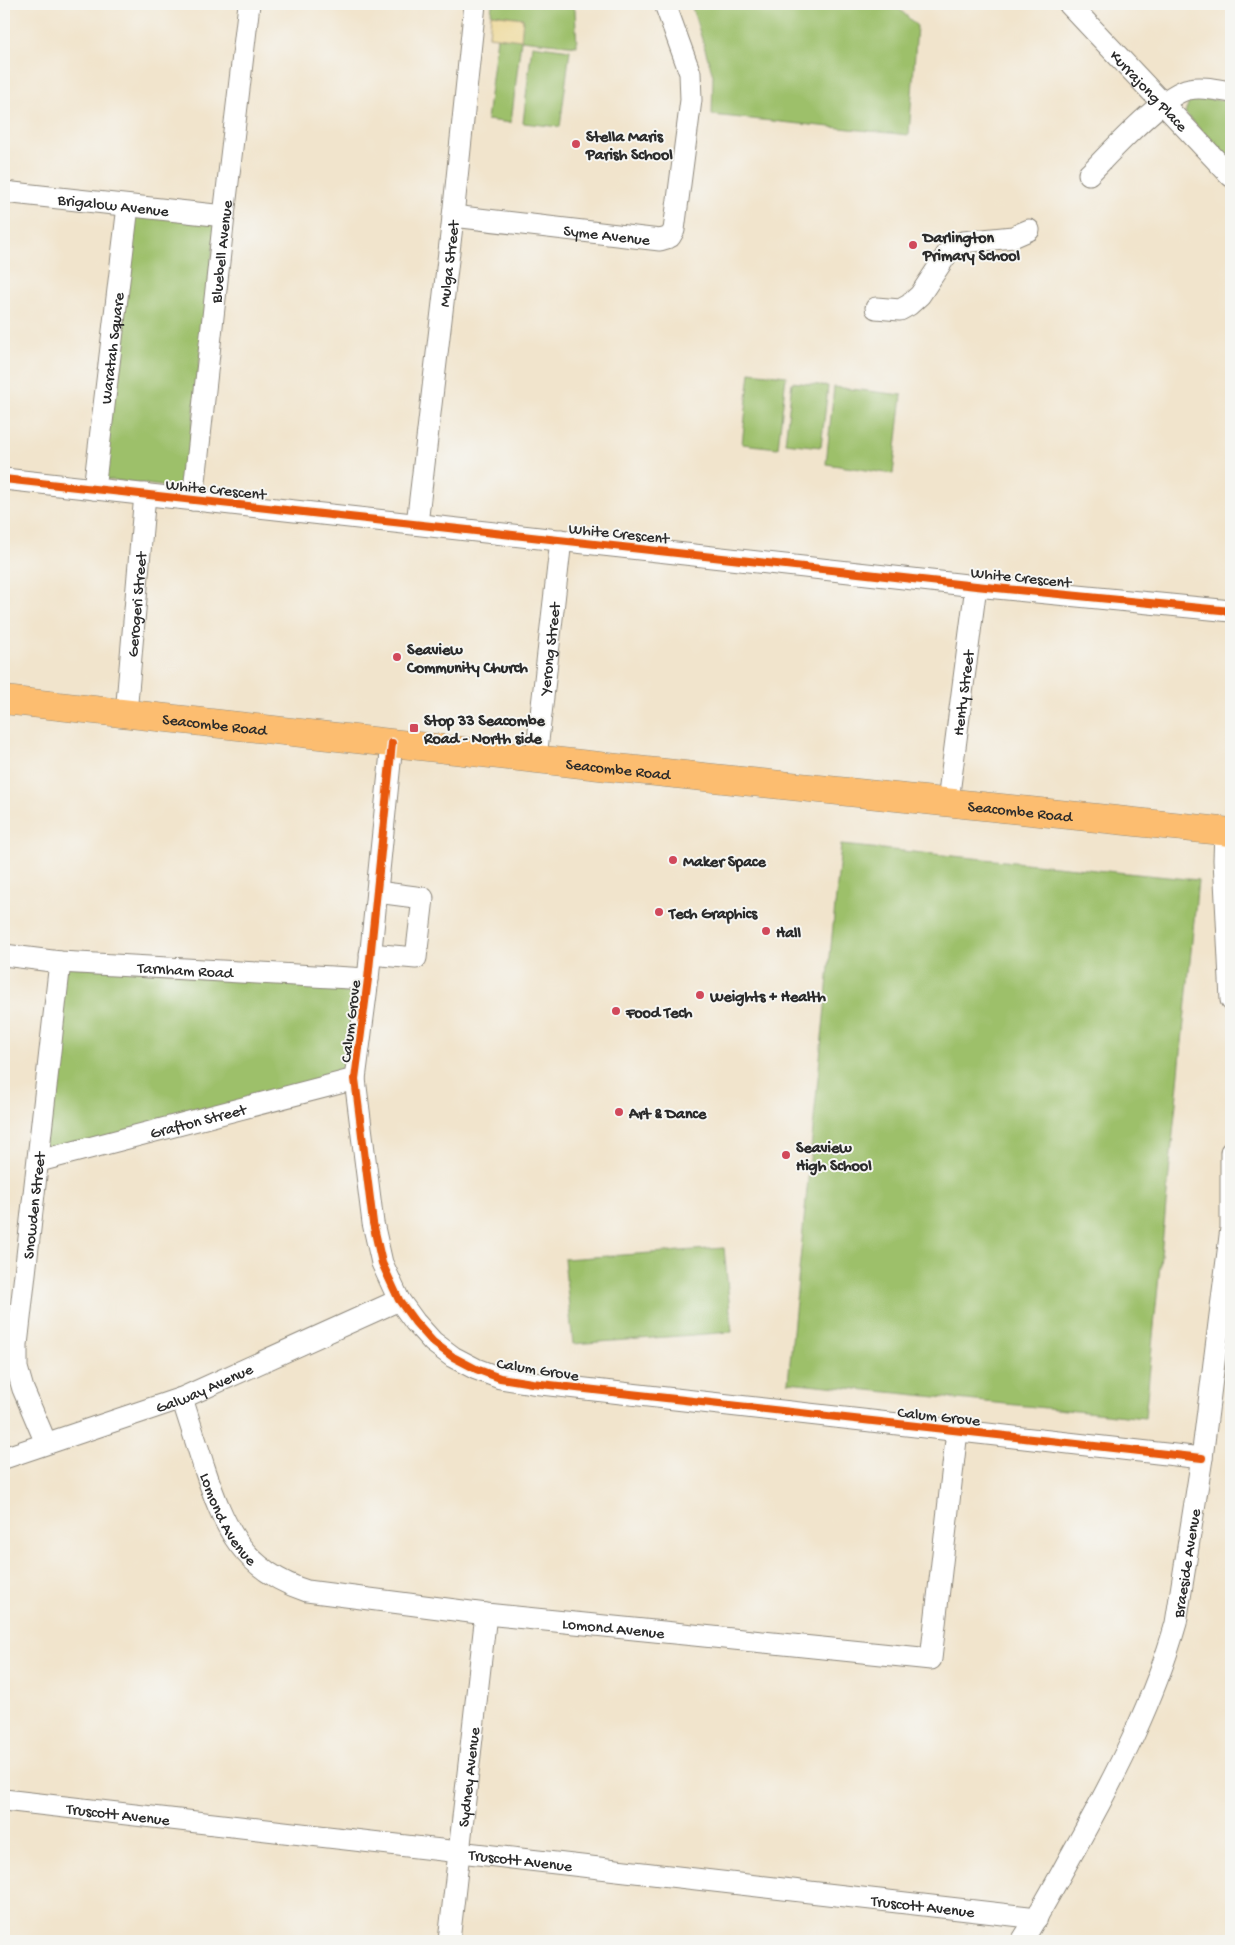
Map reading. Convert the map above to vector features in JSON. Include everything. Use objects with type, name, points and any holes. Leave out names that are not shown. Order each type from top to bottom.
[{"type":"main road","name":"Seacombe Road","points":[[4,700],[1228,832]]},
{"type":"street","name":"Bluebell Avenue","points":[[193,500],[249,4]]},
{"type":"street","name":"Mulga Street","points":[[417,524],[453,216],[474,4]]},
{"type":"street","name":"Syme Avenue","points":[[453,216],[660,240],[670,237],[674,230],[690,91],[690,73],[666,4]]},
{"type":"street","name":"Kurrajong Place","points":[[1069,4],[1231,176]]},
{"type":"street","points":[[1089,174],[1162,102],[1178,92],[1189,88],[1231,92]]},
{"type":"street","name":"Brigalow Avenue","points":[[4,192],[224,216]]},
{"type":"street","name":"Waratah Square","points":[[94,489],[128,206]]},
{"type":"street","points":[[876,308],[900,310],[909,306],[920,295],[949,251],[963,242],[1013,237],[1029,230]]},
{"type":"street","name":"White Crescent","points":[[4,479],[976,586],[1231,611]]},
{"type":"street","name":"Gerogeri Street","points":[[126,714],[145,494]]},
{"type":"street","name":"Yerong Street","points":[[536,758],[561,540]]},
{"type":"street","name":"Henty Street","points":[[948,801],[976,586]]},
{"type":"street","name":"Calum Grove","points":[[392,743],[368,979],[355,1079],[372,1223],[382,1263],[398,1300],[433,1342],[453,1357],[476,1369],[500,1378],[1202,1458]]},
{"type":"street","points":[[1228,832],[1224,860],[1231,1000]]},
{"type":"street","points":[[370,954],[416,958],[422,898],[377,892]]},
{"type":"street","name":"Tarnham Road","points":[[4,955],[60,962],[368,979]]},
{"type":"street","name":"Snowden Street","points":[[46,1443],[23,1389],[17,1368],[17,1345],[60,962]]},
{"type":"street","name":"Grafton Street","points":[[39,1161],[355,1079]]},
{"type":"street","name":"Braeside Avenue","points":[[1022,1941],[1037,1918],[1114,1779],[1143,1714],[1169,1647],[1176,1623],[1202,1458],[1231,1228],[1231,1152]]},
{"type":"street","name":"Galway Avenue","points":[[4,1458],[182,1398],[398,1300]]},
{"type":"street","name":"Lomond Avenue","points":[[182,1398],[224,1522],[240,1546],[263,1568],[292,1586],[307,1591],[486,1614],[931,1659],[957,1431]]},
{"type":"street","name":"Sydney Avenue","points":[[449,1941],[486,1614]]},
{"type":"street","name":"Truscott Avenue","points":[[4,1800],[1037,1918]]},
{"type":"green space","points":[[492,4],[572,4],[575,10],[577,46],[521,40],[523,18],[491,14]]},
{"type":"green space","points":[[691,4],[894,4],[917,26],[909,135],[712,115],[713,75]]},
{"type":"green space","points":[[497,37],[521,40],[511,123],[487,120]]},
{"type":"green space","points":[[532,45],[570,50],[560,127],[523,123]]},
{"type":"green space","points":[[1193,98],[1231,101],[1231,163],[1185,113],[1189,101]]},
{"type":"green space","points":[[134,212],[216,221],[185,489],[103,479]]},
{"type":"green space","points":[[750,372],[786,376],[778,448],[742,444]]},
{"type":"green space","points":[[792,382],[828,386],[821,447],[785,443]]},
{"type":"green space","points":[[834,387],[902,395],[893,474],[826,464]]},
{"type":"green space","points":[[841,845],[1198,880],[1145,1418],[788,1382]]},
{"type":"green space","points":[[63,966],[363,982],[351,1075],[43,1156]]},
{"type":"green space","points":[[724,1248],[732,1332],[573,1344],[564,1259]]},
{"type":"sand","points":[[491,14],[523,18],[521,40],[489,36]]},
{"type":"cycle path","points":[[4,479],[976,586],[1231,611]]},
{"type":"cycle path","points":[[392,743],[368,979],[355,1079],[373,1223],[382,1263],[399,1300],[433,1342],[453,1357],[476,1369],[500,1378],[532,1383],[1202,1458]]},
{"type":"place","name":"Stella Maris Parish School","points":[[576,144]]},
{"type":"place","name":"Darlington Primary School","points":[[913,245]]},
{"type":"place","name":"Seaview Community Church","points":[[397,657]]},
{"type":"place","name":"Stop 33 Seacombe Road - North side","points":[[414,728]]},
{"type":"place","name":"Maker Space","points":[[673,860]]},
{"type":"place","name":"Tech Graphics","points":[[659,912]]},
{"type":"place","name":"Hall","points":[[766,931]]},
{"type":"place","name":"Weights + Health","points":[[700,995]]},
{"type":"place","name":"Food Tech","points":[[616,1011]]},
{"type":"place","name":"Art & Dance","points":[[619,1112]]},
{"type":"place","name":"Seaview High School","points":[[786,1155]]}]
